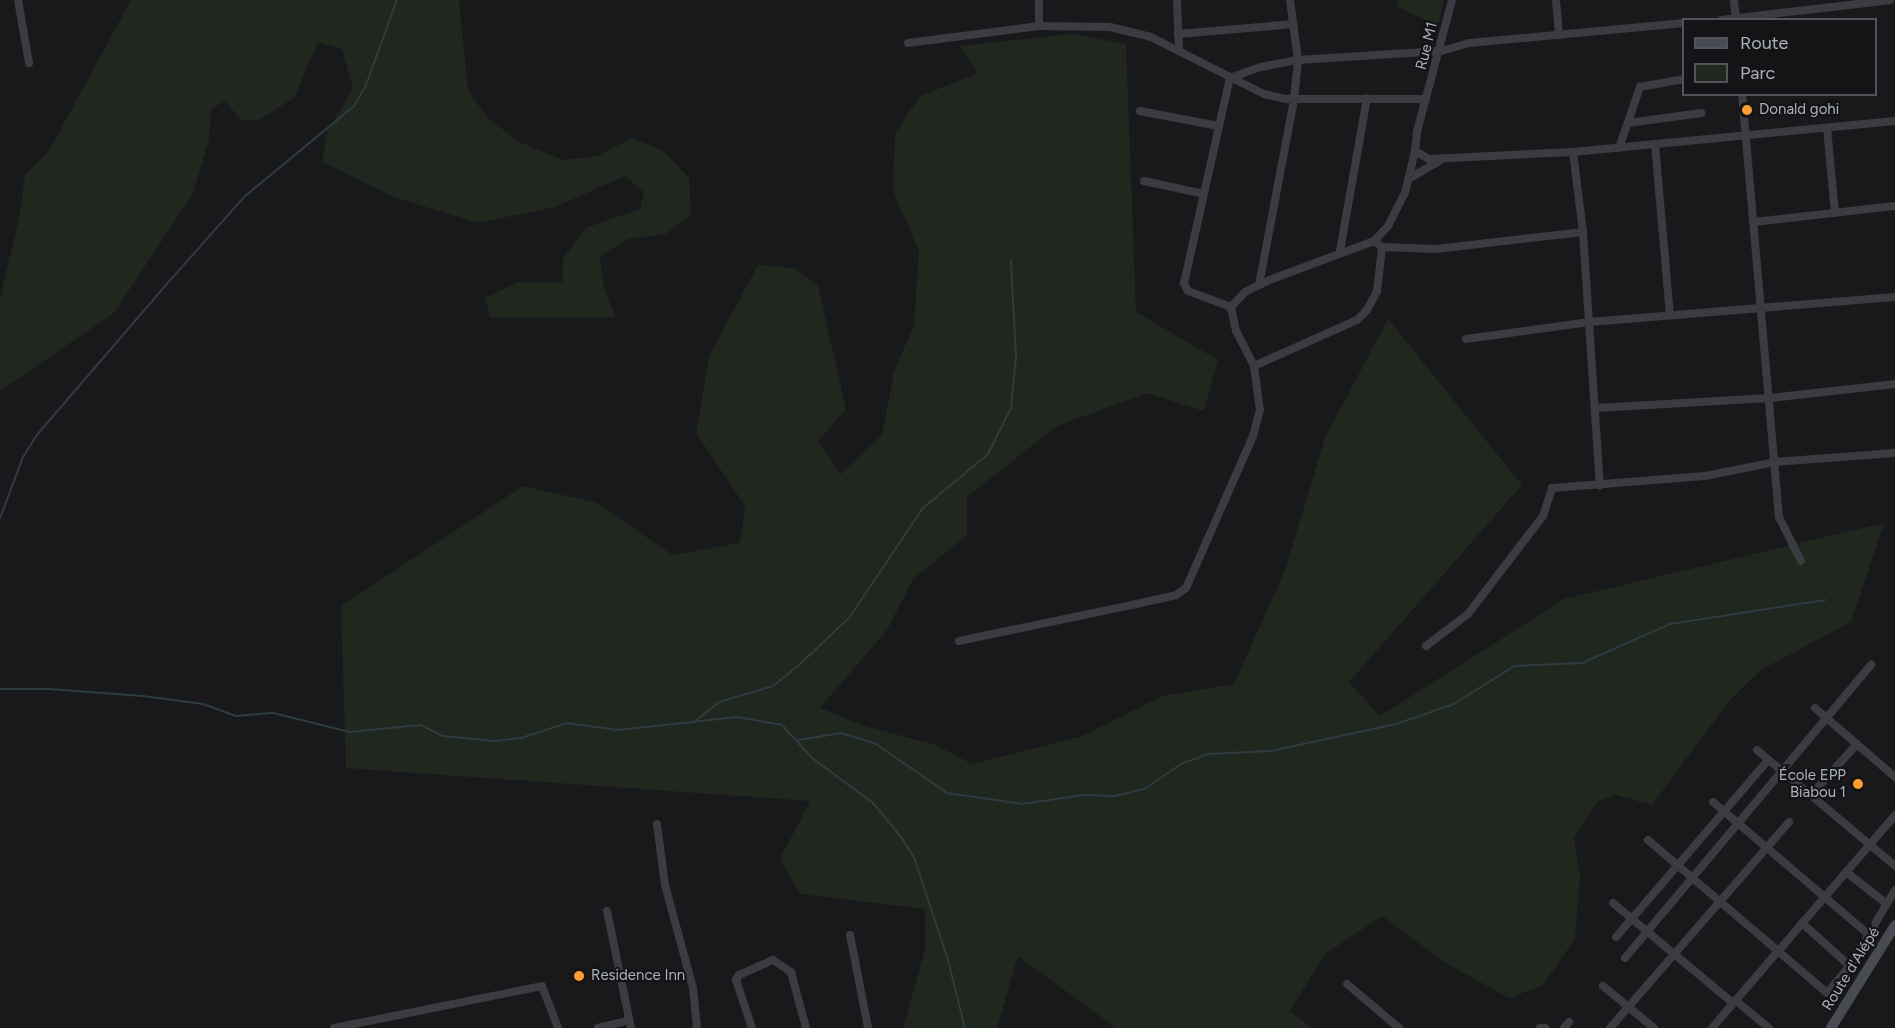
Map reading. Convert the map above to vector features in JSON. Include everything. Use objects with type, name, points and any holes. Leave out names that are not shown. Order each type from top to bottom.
[{"type":"main road","name":"Route d'Alépé","points":[[1831,1028],[1895,925]]},
{"type":"street","points":[[18,0],[29,63]]},
{"type":"street","points":[[1039,26],[1040,0]]},
{"type":"street","points":[[1177,0],[1179,50]]},
{"type":"street","points":[[1259,285],[1294,99],[1298,60],[1290,0]]},
{"type":"street","name":"Rue M1","points":[[1374,241],[1388,226],[1410,177],[1426,99],[1441,51],[1452,0]]},
{"type":"street","points":[[1556,0],[1559,34]]},
{"type":"street","points":[[1734,0],[1735,18]]},
{"type":"street","points":[[1740,18],[1817,4],[1890,0]]},
{"type":"street","points":[[1230,78],[1261,67],[1298,60],[1441,51],[1469,43],[1682,23]]},
{"type":"street","points":[[1178,34],[1294,24]]},
{"type":"street","points":[[908,43],[1039,26],[1110,27],[1179,50],[1264,94],[1294,99],[1426,99]]},
{"type":"street","points":[[1230,78],[1184,283],[1188,291],[1231,307]]},
{"type":"street","points":[[1619,148],[1644,84],[1682,79]]},
{"type":"street","points":[[1742,96],[1781,525],[1801,561]]},
{"type":"street","points":[[1340,251],[1367,98]]},
{"type":"street","points":[[1140,111],[1219,126]]},
{"type":"street","points":[[1628,123],[1701,113]]},
{"type":"street","points":[[1410,177],[1438,161],[1573,152],[1895,122]]},
{"type":"street","points":[[1827,128],[1834,213]]},
{"type":"street","points":[[1655,144],[1670,315]]},
{"type":"street","points":[[1415,151],[1438,161]]},
{"type":"street","points":[[1573,152],[1583,232],[1600,484]]},
{"type":"street","points":[[1144,181],[1204,194]]},
{"type":"street","points":[[1754,222],[1895,206]]},
{"type":"street","points":[[959,641],[1165,598],[1186,588],[1253,436],[1261,398],[1254,366],[1236,331],[1231,307],[1236,298],[1259,285],[1340,251],[1374,241],[1382,247],[1436,249],[1583,232]]},
{"type":"street","points":[[1254,366],[1357,320],[1367,310],[1377,291],[1382,247]]},
{"type":"street","points":[[1467,339],[1590,322],[1895,297]]},
{"type":"street","points":[[1596,408],[1770,398],[1895,384]]},
{"type":"street","points":[[1426,646],[1468,614],[1544,516],[1549,490],[1558,486],[1727,474],[1775,462],[1895,453]]},
{"type":"street","points":[[1625,958],[1871,665]]},
{"type":"street","points":[[1815,708],[1895,777]]},
{"type":"street","points":[[1811,795],[1857,744]]},
{"type":"street","points":[[1757,750],[1895,866]]},
{"type":"street","points":[[1616,937],[1633,920],[1768,760]]},
{"type":"street","points":[[1713,802],[1765,849],[1868,934]]},
{"type":"street","points":[[1725,1028],[1714,1025],[1894,817]]},
{"type":"street","points":[[1610,1028],[1630,1009],[1789,822]]},
{"type":"street","points":[[657,824],[665,885],[693,988],[697,1028]]},
{"type":"street","points":[[1648,840],[1778,950],[1823,993],[1831,992],[1850,966],[1895,890]]},
{"type":"street","points":[[1846,872],[1887,904]]},
{"type":"street","points":[[1613,903],[1769,1028]]},
{"type":"street","points":[[598,1028],[630,1024],[607,910]]},
{"type":"street","points":[[1802,923],[1850,966]]},
{"type":"street","points":[[850,935],[868,1028]]},
{"type":"street","points":[[752,1028],[736,980],[739,975],[773,960],[791,972],[806,1028]]},
{"type":"street","points":[[1347,984],[1399,1028]]},
{"type":"street","points":[[334,1028],[542,986],[548,994],[558,1028]]},
{"type":"street","points":[[1603,986],[1654,1028]]},
{"type":"street","points":[[1540,1028],[1545,1028]]},
{"type":"green space","points":[[131,0],[459,0],[468,91],[488,118],[519,142],[564,160],[597,156],[632,138],[663,151],[689,178],[691,215],[665,234],[628,239],[600,256],[604,288],[615,317],[490,317],[485,298],[518,282],[563,283],[563,259],[585,228],[640,209],[644,192],[625,176],[555,207],[478,223],[394,197],[322,162],[328,130],[353,88],[342,49],[318,42],[294,98],[259,120],[241,120],[225,101],[211,109],[209,140],[192,195],[114,313],[0,391],[0,298],[20,214],[25,175],[50,149]]},
{"type":"green space","points":[[1397,0],[1444,0],[1439,22],[1434,24],[1396,6]]},
{"type":"green space","points":[[1072,34],[1126,44],[1136,312],[1218,360],[1204,411],[1147,393],[1057,426],[967,497],[967,535],[913,579],[887,630],[820,708],[861,725],[936,745],[972,764],[1082,736],[1162,696],[1234,684],[1285,570],[1325,438],[1388,319],[1522,485],[1349,682],[1380,716],[1564,599],[1884,523],[1851,622],[1761,670],[1730,700],[1652,805],[1616,795],[1597,802],[1574,838],[1580,876],[1575,939],[1543,985],[1509,998],[1444,962],[1382,916],[1325,954],[1290,1011],[1312,1028],[1116,1028],[1018,956],[997,1028],[903,1028],[925,950],[925,909],[800,894],[780,859],[810,801],[346,768],[341,606],[523,486],[598,503],[672,555],[740,543],[745,506],[696,433],[709,356],[758,265],[795,268],[818,286],[846,409],[818,441],[841,474],[882,435],[894,372],[914,324],[919,252],[893,190],[895,133],[920,96],[978,73],[959,46]]},
{"type":"waterway","points":[[0,518],[23,457],[36,436],[158,294],[245,196],[354,106],[366,85],[397,0]]},
{"type":"waterway","points":[[693,723],[719,702],[773,686],[800,664],[849,618],[923,508],[988,454],[1011,408],[1016,357],[1011,260]]},
{"type":"waterway","points":[[799,740],[841,733],[876,744],[947,793],[1022,804],[1083,795],[1115,796],[1146,788],[1181,764],[1209,754],[1271,751],[1396,724],[1454,704],[1514,666],[1582,663],[1670,624],[1825,600]]},
{"type":"waterway","points":[[0,689],[49,689],[143,696],[203,704],[236,716],[273,713],[350,732],[421,725],[443,736],[495,741],[521,738],[567,723],[618,730],[737,717],[782,725],[812,758],[873,803],[902,838],[915,860],[948,960],[965,1028]]},
{"type":"place","name":"Donald gohi","points":[[1747,110]]},
{"type":"place","name":"École EPP Biabou 1","points":[[1858,784]]},
{"type":"place","name":"Residence Inn","points":[[579,976]]}]
